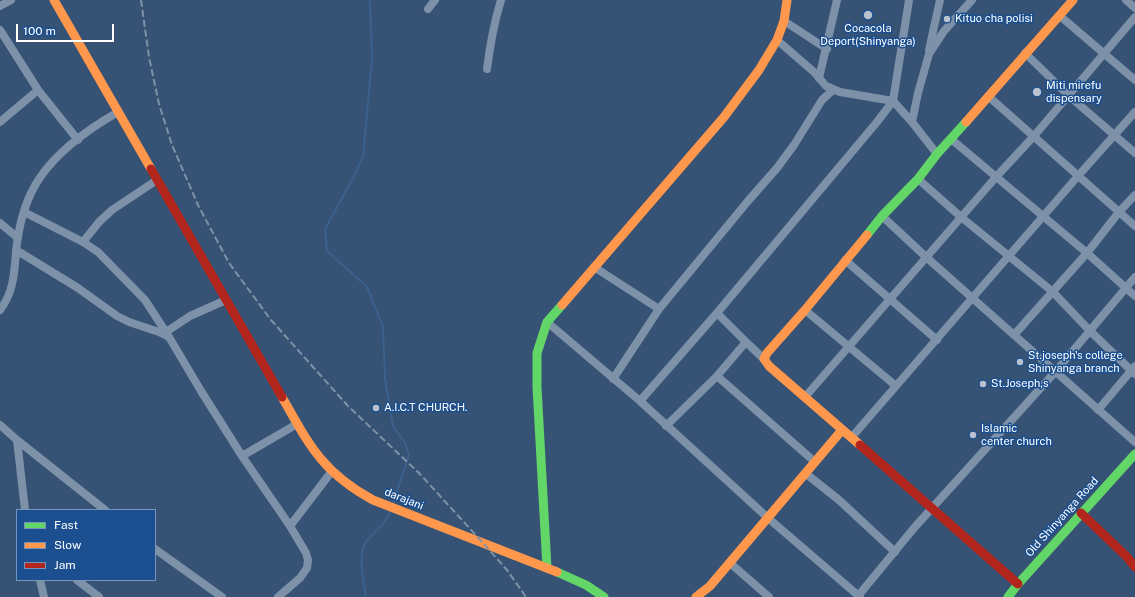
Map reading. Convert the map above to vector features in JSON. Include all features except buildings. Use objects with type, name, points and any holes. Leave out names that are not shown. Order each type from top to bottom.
[{"type":"main road","name":"darajani","points":[[54,0],[297,424],[314,450],[332,472],[348,485],[373,500],[547,568],[586,585],[604,597]]},
{"type":"main road","points":[[547,568],[537,387],[537,353],[547,322],[724,117],[759,70],[777,40],[784,21],[787,0]]},
{"type":"main road","points":[[1018,584],[932,507],[769,366],[764,359],[767,352],[805,310],[882,216],[918,179],[937,154],[1073,0]]},
{"type":"main road","points":[[696,597],[710,586],[842,430]]},
{"type":"main road","name":"Old Shinyanga Road","points":[[1008,597],[1135,454]]},
{"type":"main road","points":[[1082,513],[1127,557],[1135,567]]},
{"type":"street","points":[[0,6],[11,0]]},
{"type":"street","points":[[428,9],[435,0]]},
{"type":"street","points":[[487,69],[491,37],[501,0]]},
{"type":"street","points":[[819,78],[837,0]]},
{"type":"street","points":[[640,401],[717,314],[878,122],[893,101],[909,0]]},
{"type":"street","points":[[912,122],[940,0]]},
{"type":"street","points":[[928,54],[944,32],[972,0]]},
{"type":"street","points":[[1126,0],[1135,8]]},
{"type":"street","points":[[1060,16],[1135,80]]},
{"type":"street","points":[[805,397],[891,300],[926,257],[996,177],[1034,136],[1135,17]]},
{"type":"street","points":[[784,21],[826,49]]},
{"type":"street","points":[[0,30],[38,90],[78,140]]},
{"type":"street","points":[[777,40],[826,86],[833,90],[893,101],[912,122],[937,154]]},
{"type":"street","points":[[1025,53],[1068,95],[1135,153]]},
{"type":"street","points":[[1,118],[38,90]]},
{"type":"street","points":[[613,379],[659,309],[777,168],[794,145],[822,100],[833,90]]},
{"type":"street","points":[[988,96],[1135,226]]},
{"type":"street","points":[[0,310],[12,288],[18,238],[24,212],[34,188],[45,171],[55,160],[78,140],[118,112]]},
{"type":"street","points":[[851,438],[1135,112]]},
{"type":"street","points":[[951,139],[1044,216],[1135,296]]},
{"type":"street","points":[[918,179],[961,217],[1053,292],[1090,331],[1134,370],[1098,410]]},
{"type":"street","points":[[83,242],[99,222],[112,210],[157,180]]},
{"type":"street","points":[[1014,335],[1087,253],[1119,212],[1135,195]]},
{"type":"street","points":[[24,212],[83,242],[98,252],[144,300],[168,335],[242,456],[290,526],[306,553],[308,560],[307,568],[300,578],[278,597]]},
{"type":"street","points":[[882,216],[926,257],[1135,442]]},
{"type":"street","points":[[0,223],[18,238]]},
{"type":"street","points":[[16,250],[78,288],[117,316],[129,322],[168,335]]},
{"type":"street","points":[[845,260],[937,340]]},
{"type":"street","points":[[594,267],[659,309]]},
{"type":"street","points":[[547,322],[640,401],[768,518],[859,596],[932,507],[1056,371],[1135,278]]},
{"type":"street","points":[[168,335],[190,316],[226,300]]},
{"type":"street","points":[[805,310],[850,346],[896,386]]},
{"type":"street","points":[[717,314],[764,359]]},
{"type":"street","points":[[666,426],[717,376],[746,342]]},
{"type":"street","points":[[717,376],[814,462]]},
{"type":"street","points":[[242,456],[297,424]]},
{"type":"street","points":[[0,425],[104,509]]},
{"type":"street","points":[[17,440],[25,509]]},
{"type":"street","points":[[290,526],[332,472]]},
{"type":"street","points":[[805,473],[839,500],[895,552]]},
{"type":"street","points":[[156,550],[222,597]]},
{"type":"street","points":[[730,563],[768,597]]},
{"type":"street","points":[[40,581],[44,597]]},
{"type":"street","points":[[78,581],[99,597]]},
{"type":"waterway","points":[[370,0],[372,59],[363,157],[325,229],[327,251],[367,287],[383,327],[385,379],[393,426],[405,443],[409,455],[393,503]]},
{"type":"waterway","points":[[366,597],[362,569],[363,547],[385,521],[389,513]]},
{"type":"railway","points":[[141,0],[149,57],[159,104],[172,145],[198,205],[229,263],[271,320],[348,406],[419,473],[507,570],[526,597]]},
{"type":"traffic: fast","points":[[867,235],[882,216],[918,179],[937,154],[966,122]]},
{"type":"traffic: fast","points":[[547,568],[537,387],[537,353],[547,322],[562,305]]},
{"type":"traffic: fast","points":[[1008,597],[1135,454]]},
{"type":"traffic: fast","points":[[557,572],[586,585],[604,597]]},
{"type":"traffic: slow","points":[[54,0],[151,169]]},
{"type":"traffic: slow","points":[[562,305],[724,117],[759,70],[777,40],[784,21],[787,0]]},
{"type":"traffic: slow","points":[[966,122],[1073,0]]},
{"type":"traffic: slow","points":[[860,445],[769,366],[764,359],[767,353],[867,235]]},
{"type":"traffic: slow","points":[[282,397],[309,444],[329,468],[356,490],[373,500],[557,572]]},
{"type":"traffic: slow","points":[[696,597],[710,586],[842,430]]},
{"type":"traffic: jam","points":[[151,169],[282,397]]},
{"type":"traffic: jam","points":[[860,445],[1018,584]]},
{"type":"traffic: jam","points":[[1081,513],[1127,557],[1135,567]]},
{"type":"place","name":"Cocacola Deport(Shinyanga)","points":[[868,15]]},
{"type":"place","name":"Kituo cha polisi","points":[[947,19]]},
{"type":"place","name":"Miti mirefu dispensary","points":[[1037,92]]},
{"type":"place","name":"St.joseph's college Shinyanga branch","points":[[1020,362]]},
{"type":"place","name":"St.Joseph,s","points":[[983,384]]},
{"type":"place","name":"A.I.C.T CHURCH.","points":[[376,408]]},
{"type":"place","name":"Islamic center church","points":[[973,435]]}]
